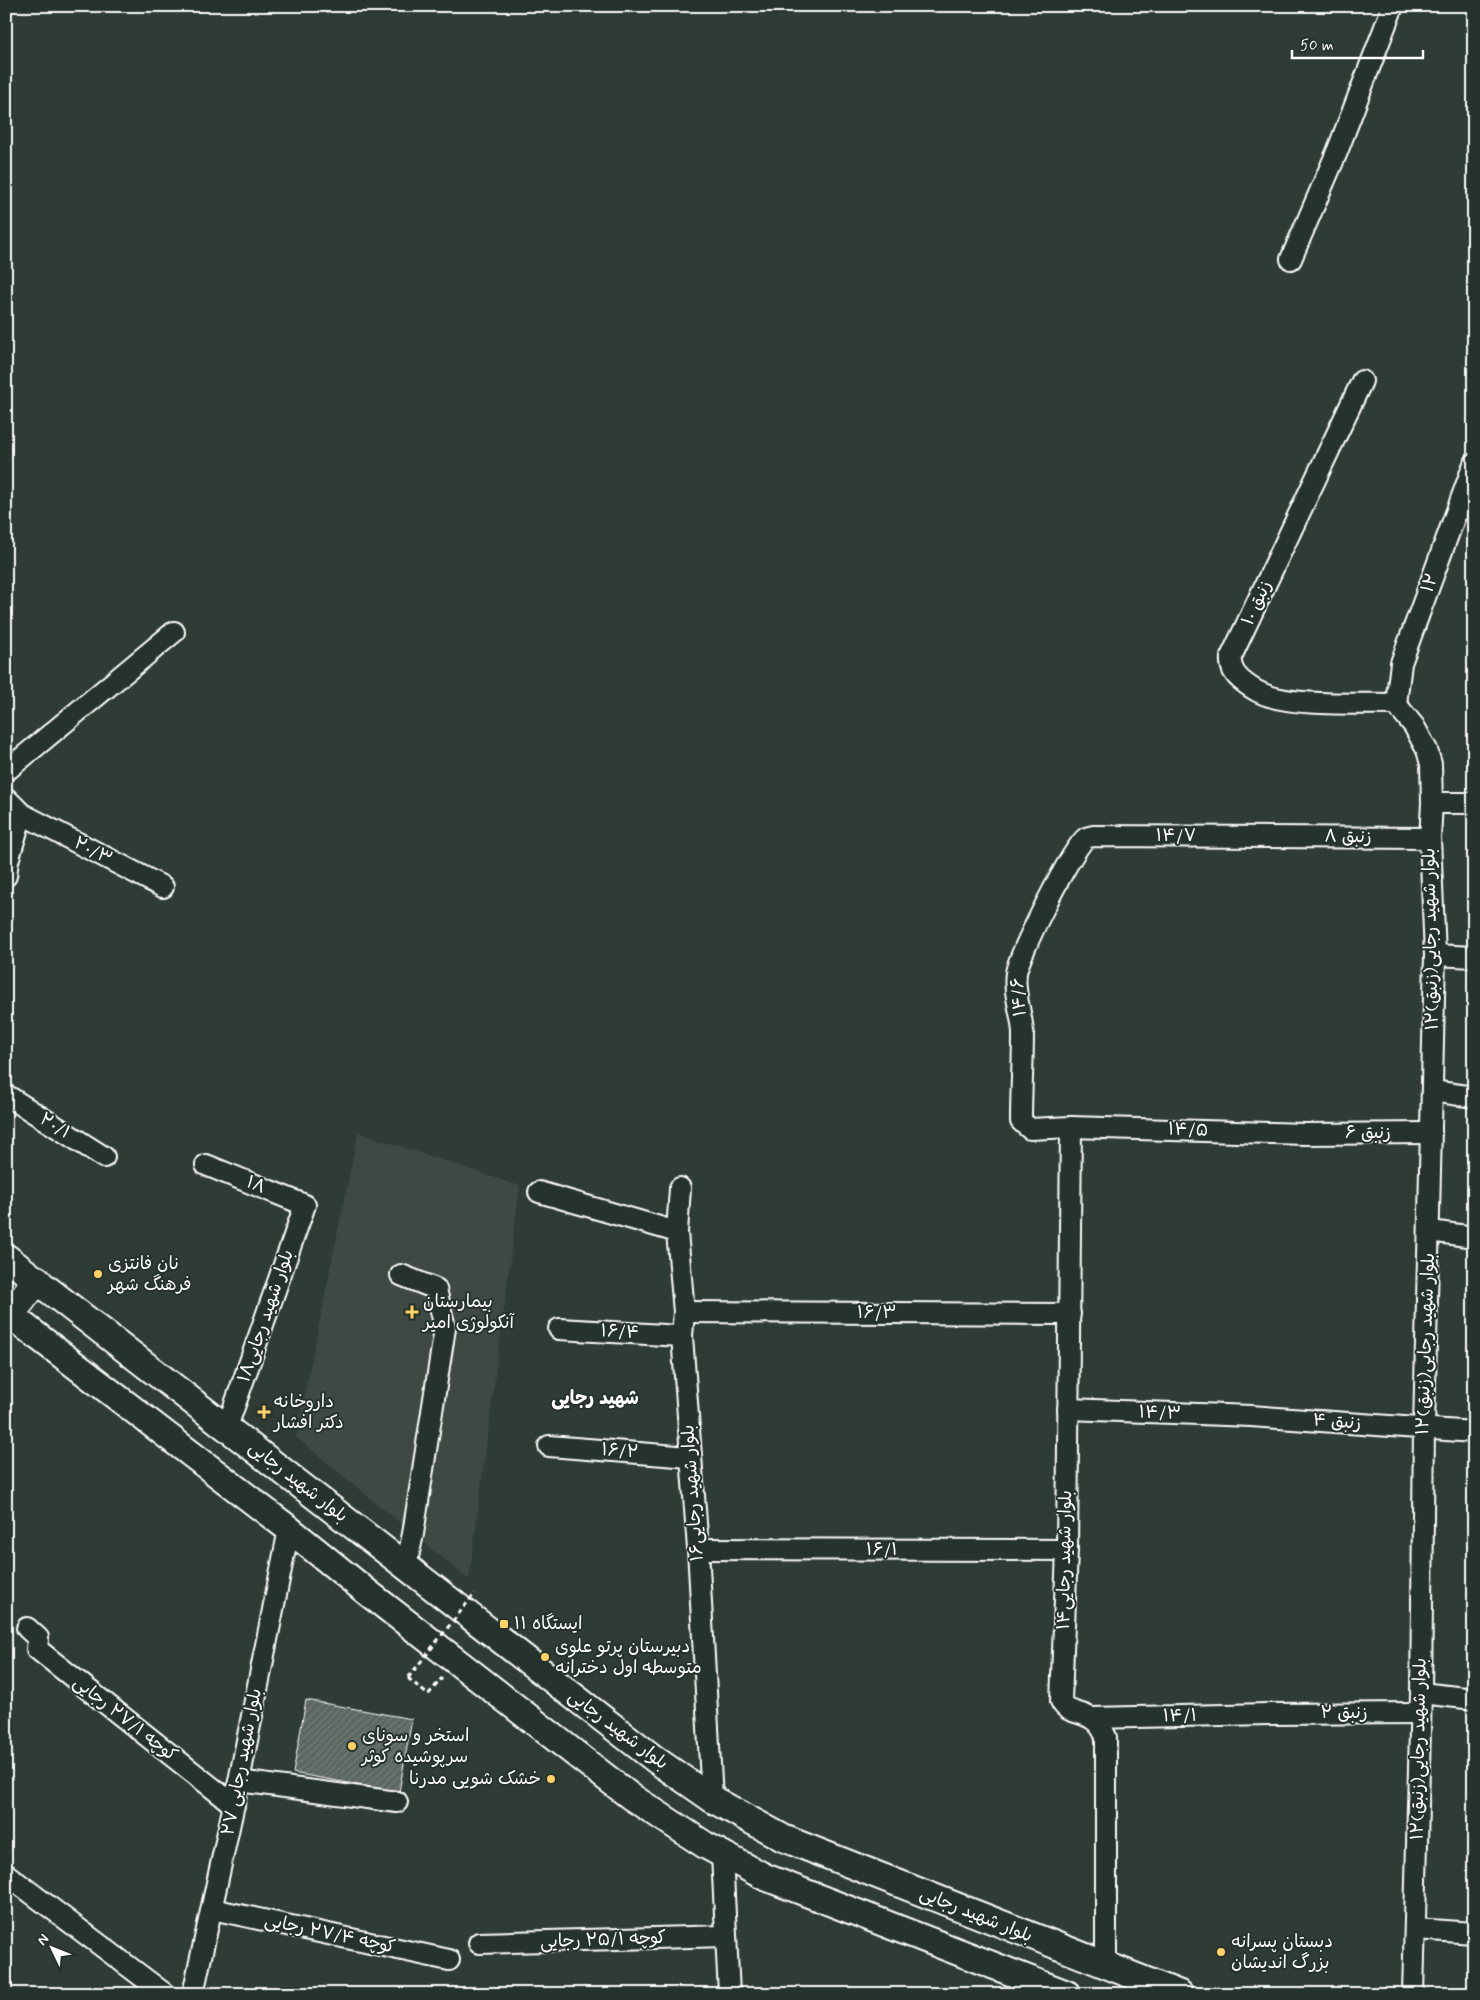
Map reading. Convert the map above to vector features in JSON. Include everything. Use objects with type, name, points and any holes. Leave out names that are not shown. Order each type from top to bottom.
[{"type":"highway","points":[[8,1314],[37,1280]]},
{"type":"main road","name":"بلوار شهید رجایی","points":[[6,1257],[656,1760],[712,1799],[783,1838],[1180,1994]]},
{"type":"main road","points":[[8,1314],[289,1529],[367,1592],[630,1796],[722,1855],[764,1877],[1067,1994]]},
{"type":"street","points":[[1291,258],[1337,152],[1394,6]]},
{"type":"street","name":"زنبق ۱۰","points":[[1362,381],[1231,657],[1230,664],[1236,676],[1262,694],[1283,699],[1396,704]]},
{"type":"street","name":"۱۲","points":[[1396,704],[1401,663],[1474,464]]},
{"type":"street","points":[[6,772],[174,632]]},
{"type":"street","name":"۱۲بلوار شهید رجایی(زنبق)","points":[[1396,704],[1414,726],[1427,750],[1431,764],[1432,803],[1430,838],[1435,955],[1424,1428],[1421,1693],[1413,1994]]},
{"type":"street","name":"۲۰/۳","points":[[6,798],[22,814],[164,887]]},
{"type":"street","points":[[1432,803],[1474,803]]},
{"type":"street","points":[[6,876],[8,861],[22,814]]},
{"type":"street","name":"۱۴/۷","points":[[1086,838],[1093,836],[1266,836]]},
{"type":"street","name":"زنبق ۸","points":[[1266,836],[1430,838]]},
{"type":"street","name":"۱۴/۶","points":[[1071,1127],[1030,1129],[1021,1121],[1023,1032],[1015,990],[1019,960],[1071,858],[1086,838]]},
{"type":"street","points":[[1435,955],[1474,957]]},
{"type":"street","points":[[1432,1091],[1474,1097]]},
{"type":"street","name":"۲۰/۱","points":[[6,1095],[104,1157]]},
{"type":"street","name":"۱۴/۵","points":[[1071,1127],[1306,1134]]},
{"type":"street","name":"بلوار شهید رجایی۱۴","points":[[1071,1127],[1067,1550],[1061,1702],[1068,1710],[1080,1712],[1092,1718]]},
{"type":"street","name":"زنبق ۶","points":[[1306,1134],[1432,1133]]},
{"type":"street","name":"۱۸","points":[[206,1165],[305,1205]]},
{"type":"street","name":"بلوار شهید رجایی۱۶","points":[[680,1188],[677,1232],[684,1312],[682,1336],[698,1549],[712,1799]]},
{"type":"street","points":[[539,1192],[677,1232]]},
{"type":"street","name":"بلوار شهید رجایی۱۸","points":[[227,1427],[305,1205]]},
{"type":"street","points":[[1430,1231],[1474,1237]]},
{"type":"street","points":[[401,1275],[436,1289],[445,1328],[413,1534],[406,1566]]},
{"type":"street","name":"۱۶/۳","points":[[684,1312],[1070,1314]]},
{"type":"street","name":"۱۶/۴","points":[[559,1328],[682,1336]]},
{"type":"street","name":"۱۴/۳","points":[[1068,1409],[1251,1416]]},
{"type":"street","name":"زنبق ۴","points":[[1251,1416],[1474,1432]]},
{"type":"street","name":"۱۶/۲","points":[[549,1446],[690,1456]]},
{"type":"street","name":"۲۷ بلوار شهید رجایی","points":[[194,1994],[289,1529]]},
{"type":"street","name":"۱۶/۱","points":[[698,1549],[1067,1550]]},
{"type":"street","name":"کوچه ۲۷/۱ رجایی","points":[[27,1628],[38,1638],[37,1650],[234,1805]]},
{"type":"street","points":[[1421,1693],[1474,1698]]},
{"type":"street","name":"زنبق ۲","points":[[1268,1714],[1420,1713]]},
{"type":"street","name":"۱۴/۱","points":[[1092,1718],[1268,1714]]},
{"type":"street","points":[[1092,1718],[1103,1730],[1107,1744],[1106,1966]]},
{"type":"street","points":[[239,1781],[397,1802]]},
{"type":"street","points":[[722,1855],[729,1994]]},
{"type":"street","points":[[6,1874],[165,1994]]},
{"type":"street","name":"کوچه ۲۷/۴ رجایی","points":[[212,1909],[449,1960]]},
{"type":"street","points":[[1415,1929],[1474,1933]]},
{"type":"street","name":"کوچه ۲۵/۱ رجایی","points":[[479,1943],[726,1936]]},
{"type":"path","points":[[428,1696],[408,1678],[475,1593]]},
{"type":"shaded area","name":"بیمارستان آنکولوژی امیر","points":[[358,1132],[520,1186],[469,1580],[296,1437]]},
{"type":"building","name":"استخر و سونای سرپوشیده کوثر","points":[[306,1700],[412,1719],[399,1792],[293,1773]]},
{"type":"place","name":"نان فانتزی فرهنگ شهر","points":[[98,1274]]},
{"type":"place","name":"بیمارستان آنکولوژی امیر","points":[[412,1312]]},
{"type":"place","name":"داروخانه دکتر افشار","points":[[264,1412]]},
{"type":"place","name":"ایستگاه ۱۱","points":[[504,1624]]},
{"type":"place","name":"دبیرستان پرتو علوی متوسطه اول دخترانه","points":[[545,1657]]},
{"type":"place","name":"استخر و سونای سرپوشیده کوثر","points":[[352,1746]]},
{"type":"place","name":"خشک شویی مدرنا","points":[[551,1779]]},
{"type":"place","name":"دبستان پسرانه بزرگ اندیشان","points":[[1221,1952]]},
{"type":"district","name":"شهید رجایی","points":[[595,1398]]}]
